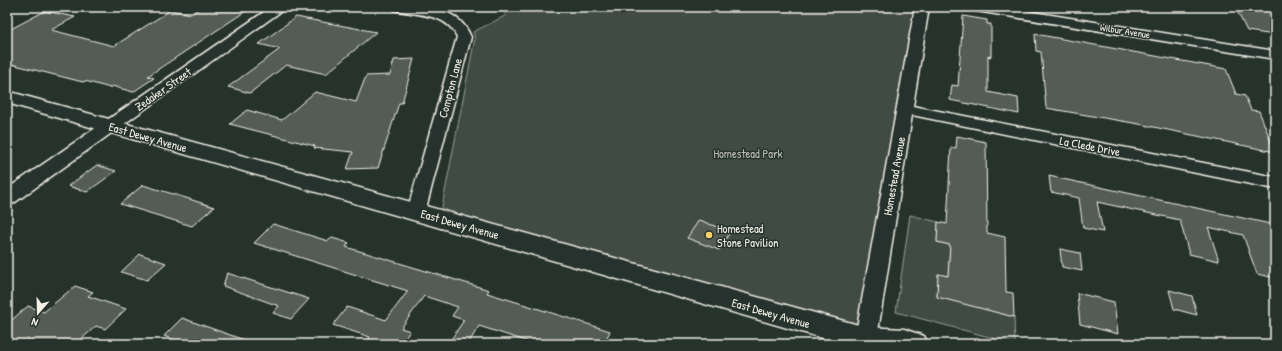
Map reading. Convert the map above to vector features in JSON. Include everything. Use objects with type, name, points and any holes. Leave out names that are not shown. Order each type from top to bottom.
[{"type":"street","name":"Zedaker Street","points":[[7,198],[280,7]]},
{"type":"street","name":"Compton Lane","points":[[400,7],[449,18],[462,29],[464,37],[416,212]]},
{"type":"street","name":"Homestead Avenue","points":[[865,342],[922,7]]},
{"type":"street","name":"Wilbur Avenue","points":[[976,7],[1275,55]]},
{"type":"street","name":"East Dewey Avenue","points":[[7,97],[416,212],[865,342],[904,341],[914,344]]},
{"type":"street","name":"La Clede Drive","points":[[905,109],[1275,183]]},
{"type":"green space","name":"Homestead Park","points":[[504,7],[922,7],[866,339],[441,212],[475,38],[473,32],[507,15],[502,11]]},
{"type":"green space","points":[[910,215],[938,222],[937,242],[950,245],[948,276],[938,274],[937,296],[1014,317],[1015,344],[896,312]]},
{"type":"building","points":[[202,7],[252,7],[148,76],[154,78],[133,92],[112,86],[110,88],[85,81],[83,82],[7,63],[7,31],[45,11],[75,17],[51,30],[114,46],[171,10],[191,14]]},
{"type":"building","points":[[1235,7],[1263,7],[1275,9],[1275,35],[1247,31]]},
{"type":"building","points":[[963,16],[987,20],[987,24],[991,24],[991,57],[988,56],[988,92],[1018,98],[1019,114],[950,100],[952,85],[958,86]]},
{"type":"building","points":[[296,17],[376,32],[326,74],[286,65],[250,93],[228,87],[280,49],[259,44]]},
{"type":"building","points":[[1035,34],[1226,69],[1236,94],[1245,96],[1251,110],[1259,111],[1275,152],[1139,124],[1046,108],[1041,52],[1036,51]]},
{"type":"building","points":[[414,59],[402,103],[399,103],[378,168],[347,169],[353,152],[314,148],[315,146],[230,124],[247,110],[282,120],[315,92],[356,102],[366,76],[390,75],[394,60]]},
{"type":"building","points":[[957,136],[986,142],[987,233],[1005,237],[1006,292],[1013,293],[1014,317],[937,297],[938,274],[948,276],[950,245],[937,242],[938,222],[947,224],[951,147],[956,148]]},
{"type":"building","points":[[97,165],[116,171],[87,192],[68,186]]},
{"type":"building","points":[[1049,176],[1275,225],[1275,278],[1257,274],[1243,235],[1208,227],[1219,261],[1189,254],[1180,220],[1097,202],[1103,232],[1083,228],[1079,198],[1051,192]]},
{"type":"building","points":[[143,185],[214,207],[192,226],[120,204]]},
{"type":"building","name":"Homestead Stone Pavilion","points":[[699,220],[730,232],[719,250],[687,238]]},
{"type":"building","points":[[273,224],[328,241],[332,238],[349,243],[346,247],[489,290],[487,293],[610,331],[604,344],[535,344],[479,326],[468,344],[448,344],[464,320],[452,316],[458,307],[424,296],[401,328],[410,331],[401,344],[365,344],[370,337],[333,325],[347,307],[386,320],[408,291],[254,243]]},
{"type":"building","points":[[1060,249],[1080,253],[1082,271],[1062,267]]},
{"type":"building","points":[[140,254],[166,263],[147,280],[121,272]]},
{"type":"building","points":[[227,273],[309,299],[291,319],[273,313],[279,306],[223,286]]},
{"type":"building","points":[[75,286],[93,292],[88,296],[126,309],[105,329],[96,326],[76,344],[7,344],[7,324],[28,306],[44,312]]},
{"type":"building","points":[[1169,290],[1192,296],[1197,315],[1174,309]]},
{"type":"building","points":[[1077,293],[1114,302],[1118,334],[1080,324]]},
{"type":"building","points":[[182,318],[250,342],[249,344],[185,344],[164,336]]},
{"type":"place","name":"Homestead Stone Pavilion","points":[[709,235]]}]
